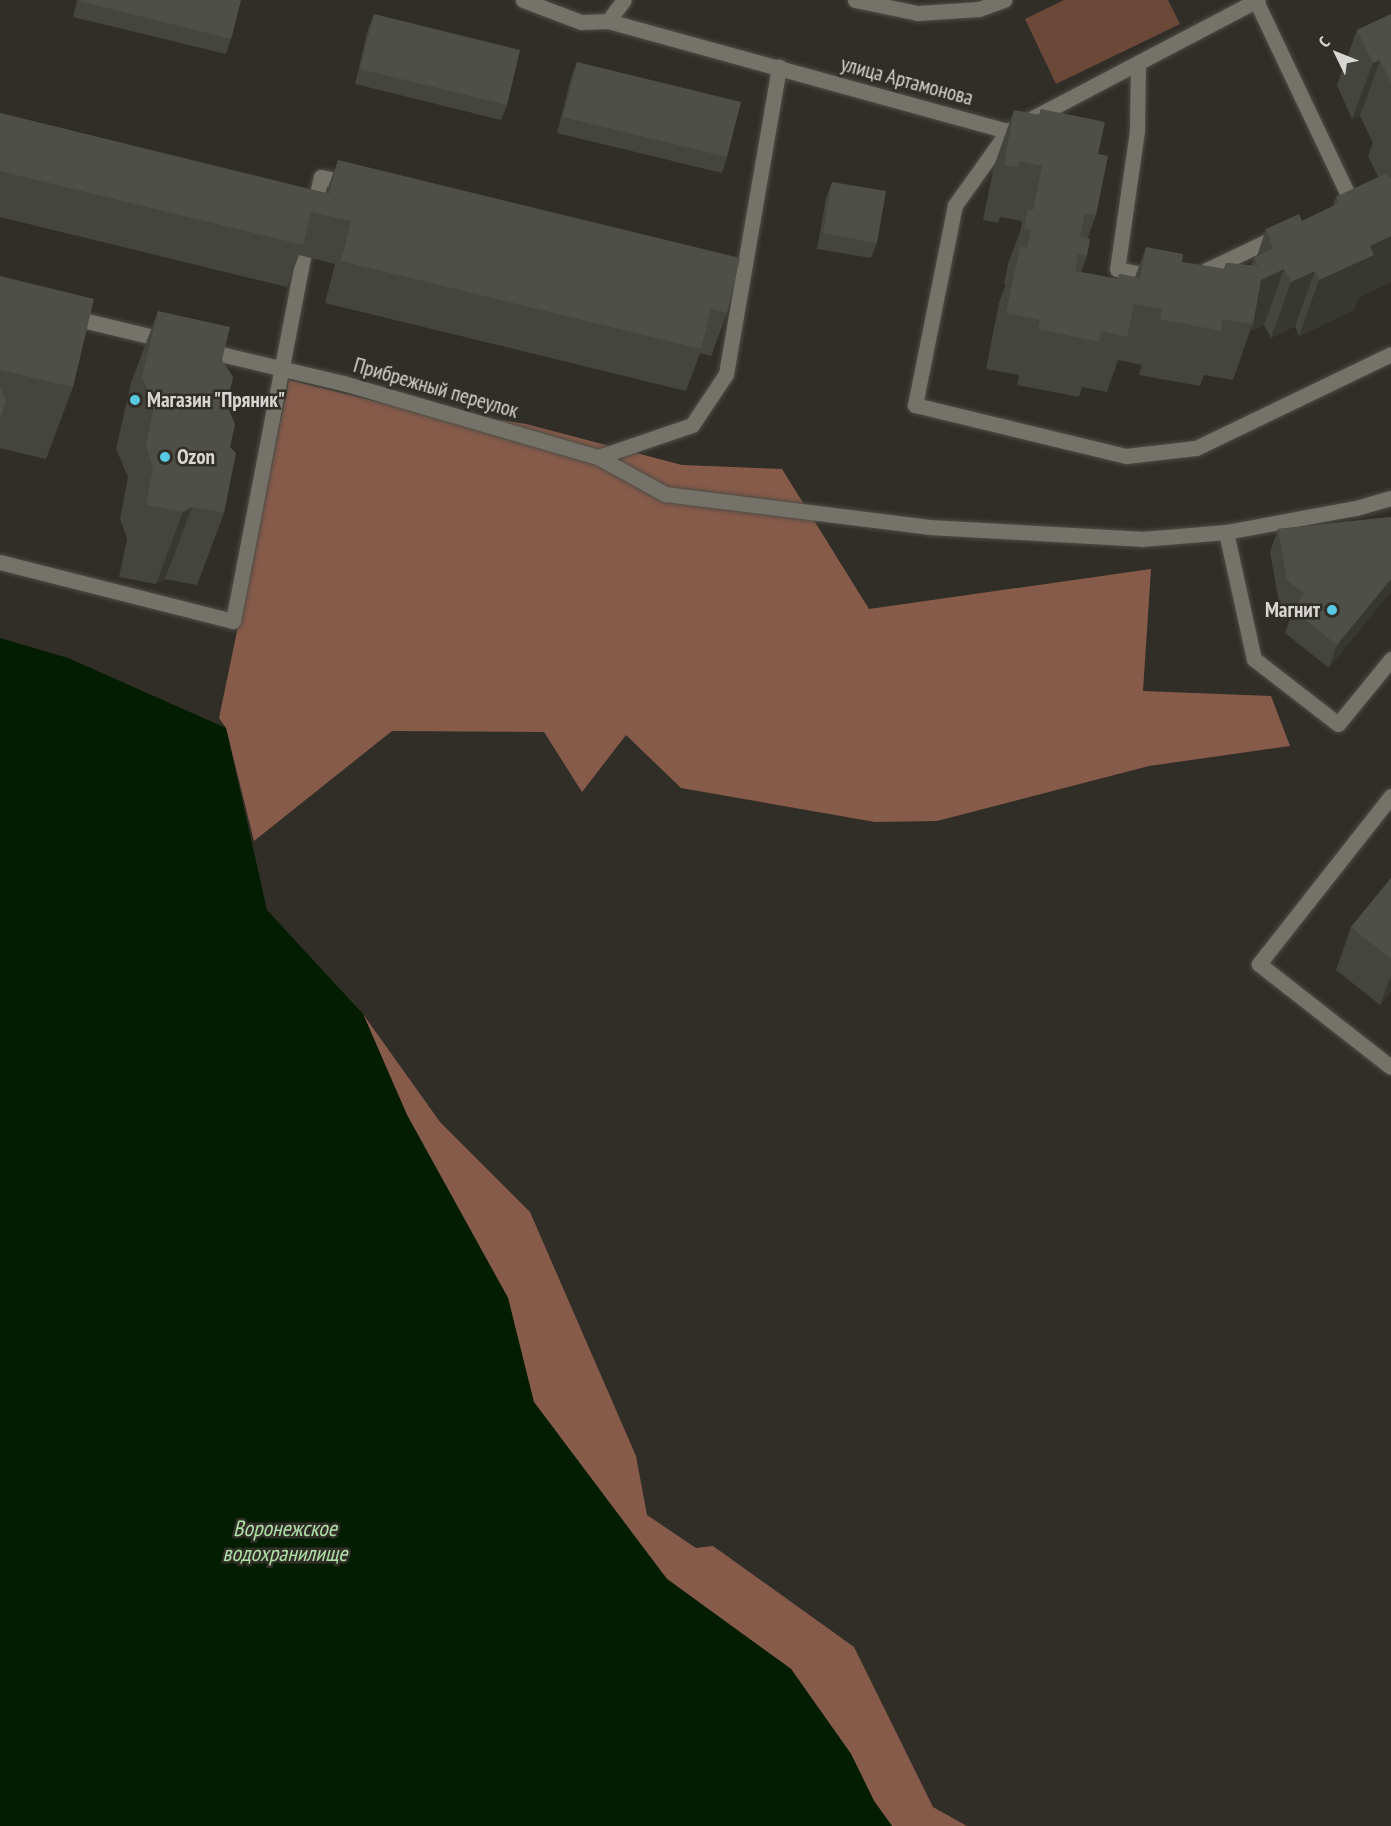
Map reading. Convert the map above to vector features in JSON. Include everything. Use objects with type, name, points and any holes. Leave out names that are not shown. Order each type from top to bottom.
[{"type":"street","name":"улица Артамонова","points":[[523,0],[580,22],[608,21],[778,67],[916,109],[1008,131]]},
{"type":"street","points":[[608,21],[624,0]]},
{"type":"street","points":[[855,0],[918,14],[980,9],[1004,0]]},
{"type":"street","points":[[1330,211],[1351,201],[1257,1],[1008,131],[955,205],[915,405],[1126,456],[1196,448],[1391,354]]},
{"type":"street","points":[[1138,65],[1137,131],[1117,269],[1177,280],[1288,231]]},
{"type":"street","points":[[598,457],[692,425],[726,374],[739,266],[778,67]]},
{"type":"street","points":[[310,223],[321,177],[367,187]]},
{"type":"street","points":[[0,562],[232,621],[279,368],[303,256]]},
{"type":"street","name":"Прибрежный переулок","points":[[58,314],[279,368],[598,457],[665,494],[793,513],[929,527],[1141,538],[1226,532],[1356,508],[1391,498]]},
{"type":"street","points":[[1226,532],[1254,659],[1338,724],[1391,659]]},
{"type":"street","points":[[1391,796],[1259,964],[1391,1067]]},
{"type":"shaded area","points":[[1064,0],[1168,0],[1180,24],[1056,84],[1025,19]]},
{"type":"shaded area","points":[[289,380],[378,402],[526,424],[682,465],[782,469],[869,609],[1151,569],[1143,691],[1271,696],[1290,746],[1149,766],[937,821],[875,822],[681,788],[626,735],[582,792],[544,732],[392,731],[254,841],[226,728],[219,718]]},
{"type":"shaded area","points":[[363,1014],[440,1122],[530,1212],[636,1456],[647,1515],[696,1548],[713,1546],[854,1647],[933,1807],[967,1826],[892,1826],[874,1801],[851,1754],[791,1669],[667,1579],[611,1509],[533,1402],[508,1298],[407,1115]]},
{"type":"water","name":"Воронежское водохранилище","points":[[0,638],[68,658],[226,728],[267,910],[363,1014],[407,1115],[508,1298],[534,1402],[667,1579],[791,1669],[851,1754],[874,1801],[892,1826],[0,1826]]},
{"type":"building","points":[[79,0],[241,0],[231,39]]},
{"type":"building","points":[[374,14],[520,50],[507,105],[360,69]]},
{"type":"building","points":[[1391,14],[1391,83],[1380,60],[1373,63],[1357,30]]},
{"type":"building","points":[[577,62],[741,102],[727,157],[563,117]]},
{"type":"building","points":[[1041,109],[1105,122],[1098,154],[1108,156],[1096,215],[1085,213],[1080,237],[1090,239],[1087,256],[1078,254],[1075,271],[1118,279],[1119,274],[1140,278],[1146,247],[1183,254],[1182,262],[1225,269],[1226,263],[1258,266],[1254,258],[1273,248],[1266,229],[1299,214],[1302,221],[1339,203],[1336,197],[1387,173],[1391,178],[1391,236],[1370,246],[1374,255],[1319,280],[1315,271],[1291,282],[1284,269],[1261,280],[1253,324],[1222,319],[1221,331],[1160,319],[1162,309],[1134,304],[1127,337],[1101,331],[1099,342],[1038,329],[1040,320],[1006,313],[1020,247],[1027,248],[1031,230],[1024,228],[1028,209],[1033,210],[1042,166],[1019,161],[1018,167],[1004,165],[1014,110],[1040,115]]},
{"type":"building","points":[[0,113],[329,194],[338,160],[740,258],[727,313],[711,309],[701,349],[341,261],[351,221],[311,212],[303,245],[0,171]]},
{"type":"building","points":[[832,182],[886,191],[877,243],[823,233]]},
{"type":"building","points":[[0,276],[94,299],[73,387],[0,370]]},
{"type":"building","points":[[158,311],[230,327],[222,360],[233,377],[227,404],[235,425],[230,447],[236,453],[224,513],[192,507],[183,512],[146,505],[153,467],[146,446],[154,405],[142,377]]},
{"type":"building","points":[[0,388],[6,400],[0,419]]},
{"type":"building","name":"Магнит","points":[[1391,517],[1391,579],[1337,645],[1293,610],[1304,594],[1287,580],[1278,529]]},
{"type":"building","points":[[1391,878],[1391,959],[1351,927]]},
{"type":"place","name":"Магазин \"Пряник\"","points":[[135,400]]},
{"type":"place","name":"Ozon","points":[[165,457]]},
{"type":"place","name":"Магнит","points":[[1332,610]]}]
